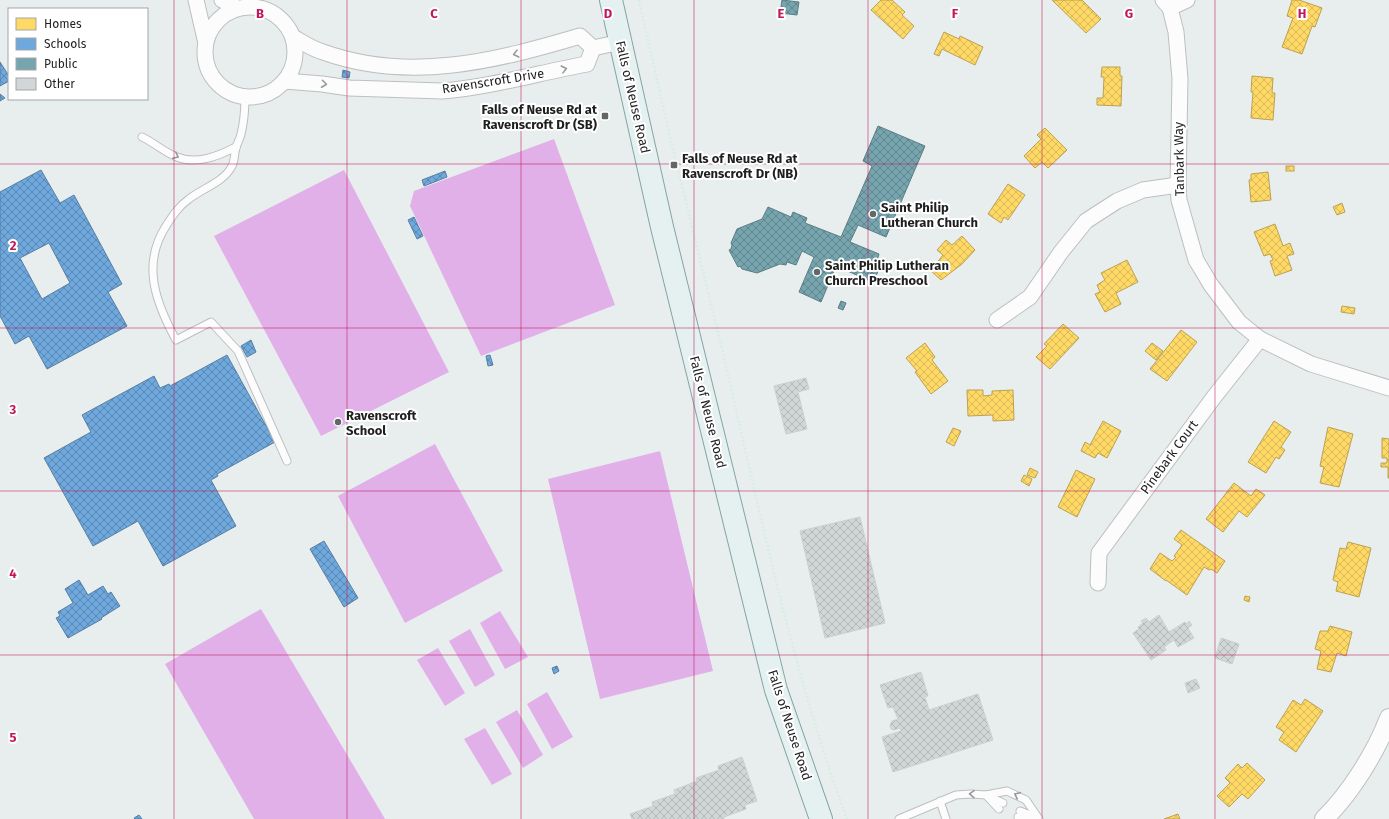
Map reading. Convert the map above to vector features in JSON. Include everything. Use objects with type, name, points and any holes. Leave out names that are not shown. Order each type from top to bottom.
[{"type":"main road","name":"Falls of Neuse Road","points":[[611,0],[662,227],[776,690],[821,819]]},
{"type":"street","points":[[196,0],[205,39],[204,56],[208,71],[217,84],[230,93],[245,98],[260,97],[274,91],[286,80],[293,67],[295,52],[293,37]]},
{"type":"street","name":"Ravenscroft Drive","points":[[222,0],[237,8],[251,7],[264,9],[276,15],[286,25],[293,37],[322,52],[371,64],[424,68],[470,63],[519,54],[580,36],[593,48],[587,64],[485,85],[442,91],[348,88],[286,80]]},
{"type":"street","name":"Tanbark Way","points":[[1187,0],[1167,4],[1176,32],[1180,78],[1179,200],[1196,260],[1211,285],[1239,322],[1260,339],[1311,364],[1389,388]]},
{"type":"street","points":[[205,39],[212,26],[223,15],[237,8]]},
{"type":"street","points":[[593,48],[621,42]]},
{"type":"street","points":[[368,88],[371,64]]},
{"type":"street","points":[[997,320],[1030,297],[1061,252],[1086,221],[1117,201],[1143,190],[1178,185]]},
{"type":"street","name":"Pinebark Court","points":[[1098,583],[1099,552],[1214,396],[1260,339]]},
{"type":"street","points":[[1329,817],[1358,776],[1384,730],[1389,718]]},
{"type":"lane","points":[[245,98],[244,123],[241,135],[236,147],[232,165],[224,178],[189,199],[175,211],[161,233],[155,248],[153,264],[155,292],[164,317],[176,340],[211,322],[238,351],[287,461]]},
{"type":"lane","points":[[142,137],[176,157],[186,160],[211,158],[236,147]]},
{"type":"lane","points":[[899,819],[956,794],[986,795],[1007,791],[1026,800],[1039,819]]},
{"type":"lane","points":[[986,795],[1001,806]]},
{"type":"lane","points":[[940,801],[946,819]]},
{"type":"lane","points":[[1019,814],[1039,819]]},
{"type":"path","points":[[639,0],[676,162],[794,656],[829,772],[847,819]]},
{"type":"shaded area","points":[[554,139],[615,305],[481,356],[410,206],[414,191]]},
{"type":"shaded area","points":[[344,170],[449,372],[321,436],[214,236]]},
{"type":"shaded area","points":[[435,444],[503,571],[405,623],[338,496]]},
{"type":"shaded area","points":[[660,451],[713,671],[600,699],[548,479]]},
{"type":"shaded area","points":[[261,609],[385,819],[254,819],[165,664]]},
{"type":"shaded area","points":[[500,611],[528,657],[505,669],[480,623]]},
{"type":"shaded area","points":[[470,629],[495,675],[475,687],[449,641]]},
{"type":"shaded area","points":[[438,648],[465,693],[445,706],[417,660]]},
{"type":"shaded area","points":[[547,692],[573,737],[552,749],[527,704]]},
{"type":"shaded area","points":[[517,710],[543,755],[523,768],[496,722]]},
{"type":"shaded area","points":[[485,728],[512,774],[492,785],[464,739]]},
{"type":"building: Homes","points":[[881,0],[892,0],[905,12],[902,15],[914,26],[903,39],[871,10]]},
{"type":"building: Homes","points":[[1052,0],[1082,0],[1101,19],[1086,33]]},
{"type":"building: Homes","points":[[1292,0],[1299,0],[1322,8],[1315,27],[1312,26],[1302,54],[1282,47],[1293,18],[1287,16]]},
{"type":"building: Homes","points":[[944,32],[959,39],[960,36],[983,47],[975,65],[942,49],[939,56],[934,54]]},
{"type":"building: Homes","points":[[1102,67],[1120,67],[1120,76],[1122,76],[1121,106],[1097,105],[1097,98],[1103,98],[1104,77],[1101,77]]},
{"type":"building: Homes","points":[[1252,76],[1273,78],[1272,93],[1275,93],[1273,120],[1251,118],[1253,92],[1251,92]]},
{"type":"building: Homes","points":[[1045,128],[1067,150],[1048,168],[1042,162],[1035,168],[1024,156],[1041,139],[1037,135]]},
{"type":"building: Homes","points":[[1286,166],[1294,166],[1294,171],[1286,171]]},
{"type":"building: Homes","points":[[1268,172],[1271,200],[1251,202],[1249,180],[1251,179],[1251,174]]},
{"type":"building: Homes","points":[[1008,184],[1025,195],[1008,220],[1004,217],[1001,223],[988,214]]},
{"type":"building: Homes","points":[[1342,203],[1345,212],[1337,215],[1333,207]]},
{"type":"building: Homes","points":[[1275,224],[1283,246],[1290,243],[1294,254],[1287,256],[1292,270],[1275,276],[1270,261],[1273,260],[1270,254],[1264,256],[1254,232]]},
{"type":"building: Homes","points":[[962,236],[975,250],[962,264],[941,280],[930,270],[931,269],[928,266],[933,261],[936,264],[943,255],[937,250],[946,240],[952,245]]},
{"type":"building: Homes","points":[[1127,260],[1138,282],[1116,293],[1121,304],[1105,312],[1095,294],[1100,292],[1097,285],[1105,280],[1101,273]]},
{"type":"building: Homes","points":[[1342,306],[1355,308],[1354,314],[1341,312]]},
{"type":"building: Homes","points":[[1063,324],[1079,338],[1050,369],[1036,357],[1047,346],[1044,344]]},
{"type":"building: Homes","points":[[1181,330],[1197,342],[1167,381],[1150,369]]},
{"type":"building: Homes","points":[[925,343],[935,357],[932,360],[948,381],[931,394],[915,372],[917,371],[906,358]]},
{"type":"building: Homes","points":[[1152,343],[1163,351],[1156,360],[1145,351]]},
{"type":"building: Homes","points":[[967,390],[983,390],[983,396],[992,395],[992,391],[1013,390],[1014,420],[993,421],[993,415],[968,416]]},
{"type":"building: Homes","points":[[1103,421],[1121,431],[1107,458],[1098,453],[1095,458],[1081,451],[1085,442],[1090,445]]},
{"type":"building: Homes","points":[[1274,421],[1291,432],[1281,447],[1285,450],[1279,459],[1276,457],[1266,473],[1248,462]]},
{"type":"building: Homes","points":[[1328,427],[1353,434],[1339,487],[1320,483],[1324,467],[1320,466]]},
{"type":"building: Homes","points":[[953,428],[961,431],[954,446],[946,442]]},
{"type":"building: Homes","points":[[1382,438],[1389,439],[1389,478],[1388,467],[1381,467],[1381,463],[1387,463],[1387,458],[1382,458]]},
{"type":"building: Homes","points":[[1030,468],[1038,472],[1035,478],[1027,475]]},
{"type":"building: Homes","points":[[1076,470],[1095,479],[1077,517],[1058,507]]},
{"type":"building: Homes","points":[[1024,475],[1032,479],[1029,486],[1021,481]]},
{"type":"building: Homes","points":[[1234,483],[1251,496],[1256,489],[1265,495],[1247,517],[1239,511],[1223,532],[1206,519]]},
{"type":"building: Homes","points":[[1181,530],[1225,561],[1217,573],[1204,567],[1187,595],[1150,569],[1160,553],[1172,561],[1176,557],[1174,556],[1182,545],[1174,539]]},
{"type":"building: Homes","points":[[1348,542],[1371,548],[1359,597],[1336,591],[1338,582],[1333,580],[1340,548],[1346,549]]},
{"type":"building: Homes","points":[[1245,596],[1250,597],[1249,602],[1244,600]]},
{"type":"building: Homes","points":[[1330,626],[1352,632],[1346,656],[1337,653],[1331,672],[1317,669],[1321,651],[1315,649],[1320,631],[1328,631]]},
{"type":"building: Homes","points":[[1305,699],[1323,711],[1296,752],[1279,740],[1284,732],[1276,727],[1293,700],[1301,705]]},
{"type":"building: Homes","points":[[1247,763],[1265,780],[1248,799],[1242,794],[1229,807],[1217,796],[1230,783],[1225,778],[1238,764],[1242,768]]},
{"type":"building: Homes","points":[[1178,814],[1180,819],[1164,819]]},
{"type":"building: Schools","points":[[0,62],[8,74],[8,82],[0,86]]},
{"type":"building: Schools","points":[[343,70],[350,72],[349,78],[342,77]]},
{"type":"building: Schools","points":[[0,94],[5,98],[0,101]]},
{"type":"building: Schools","points":[[41,170],[60,203],[74,195],[122,284],[108,292],[127,326],[47,369],[29,336],[15,344],[0,316],[0,192]],"holes":[[[49,243],[70,283],[42,299],[20,258]]]},
{"type":"building: Schools","points":[[445,171],[447,177],[424,186],[422,180]]},
{"type":"building: Schools","points":[[414,217],[423,236],[417,239],[408,220]]},
{"type":"building: Schools","points":[[251,340],[256,352],[247,357],[241,346]]},
{"type":"building: Schools","points":[[227,355],[275,442],[217,474],[218,476],[211,480],[236,526],[163,566],[138,521],[93,546],[44,458],[91,432],[82,415],[154,376],[160,388],[169,384],[170,386]]},
{"type":"building: Schools","points":[[490,355],[493,365],[488,366],[486,356]]},
{"type":"building: Schools","points":[[324,541],[358,598],[344,607],[310,549]]},
{"type":"building: Schools","points":[[79,580],[88,595],[103,586],[108,594],[111,592],[120,606],[101,618],[102,619],[68,638],[56,618],[60,616],[58,612],[73,603],[65,589]]},
{"type":"building: Schools","points":[[557,666],[559,671],[554,674],[552,668]]},
{"type":"building: Schools","points":[[139,815],[142,819],[134,818]]},
{"type":"building: Public","points":[[782,0],[799,2],[797,15],[780,13]]},
{"type":"building: Public","name":"Saint Philip Lutheran Church","points":[[878,126],[925,146],[886,237],[858,225],[850,242],[879,254],[877,261],[882,262],[876,276],[871,273],[868,280],[836,266],[821,302],[799,292],[814,257],[802,251],[796,265],[787,262],[786,265],[780,264],[757,273],[742,269],[740,266],[738,267],[729,250],[731,249],[731,243],[737,229],[762,219],[768,207],[791,217],[793,212],[807,218],[805,223],[841,237],[872,166],[863,161]]},
{"type":"building: Public","points":[[841,301],[846,303],[843,310],[838,308]]},
{"type":"building: Other","points":[[806,378],[809,389],[798,392],[807,429],[786,434],[774,386]]},
{"type":"building: Other","points":[[860,517],[885,623],[825,638],[800,531]]},
{"type":"building: Other","points":[[1159,615],[1169,632],[1189,621],[1192,625],[1188,628],[1194,638],[1178,647],[1174,640],[1164,647],[1166,650],[1151,660],[1133,633],[1139,629],[1138,627],[1143,623],[1141,621],[1146,618],[1149,622]]},
{"type":"building: Other","points":[[1221,638],[1239,644],[1232,664],[1215,658]]},
{"type":"building: Other","points":[[921,672],[928,696],[925,697],[929,710],[978,694],[993,740],[893,772],[882,737],[901,731],[900,728],[894,730],[891,729],[890,725],[892,721],[898,719],[893,707],[888,708],[880,685]]},
{"type":"building: Other","points":[[1196,679],[1200,688],[1188,693],[1185,683]]},
{"type":"building: Other","points":[[742,757],[757,801],[745,805],[746,809],[724,817],[724,819],[632,819],[630,814],[653,806],[652,802],[675,794],[674,790],[697,781],[696,778],[719,770],[718,766]]},
{"type":"place","name":"Falls of Neuse Rd at Ravenscroft Dr (SB)","points":[[605,116]]},
{"type":"place","name":"Falls of Neuse Rd at Ravenscroft Dr (NB)","points":[[674,165]]},
{"type":"place","name":"Saint Philip Lutheran Church","points":[[873,214]]},
{"type":"place","name":"Saint Philip Lutheran Church Preschool","points":[[817,272]]},
{"type":"place","name":"Ravenscroft School","points":[[338,422]]}]
